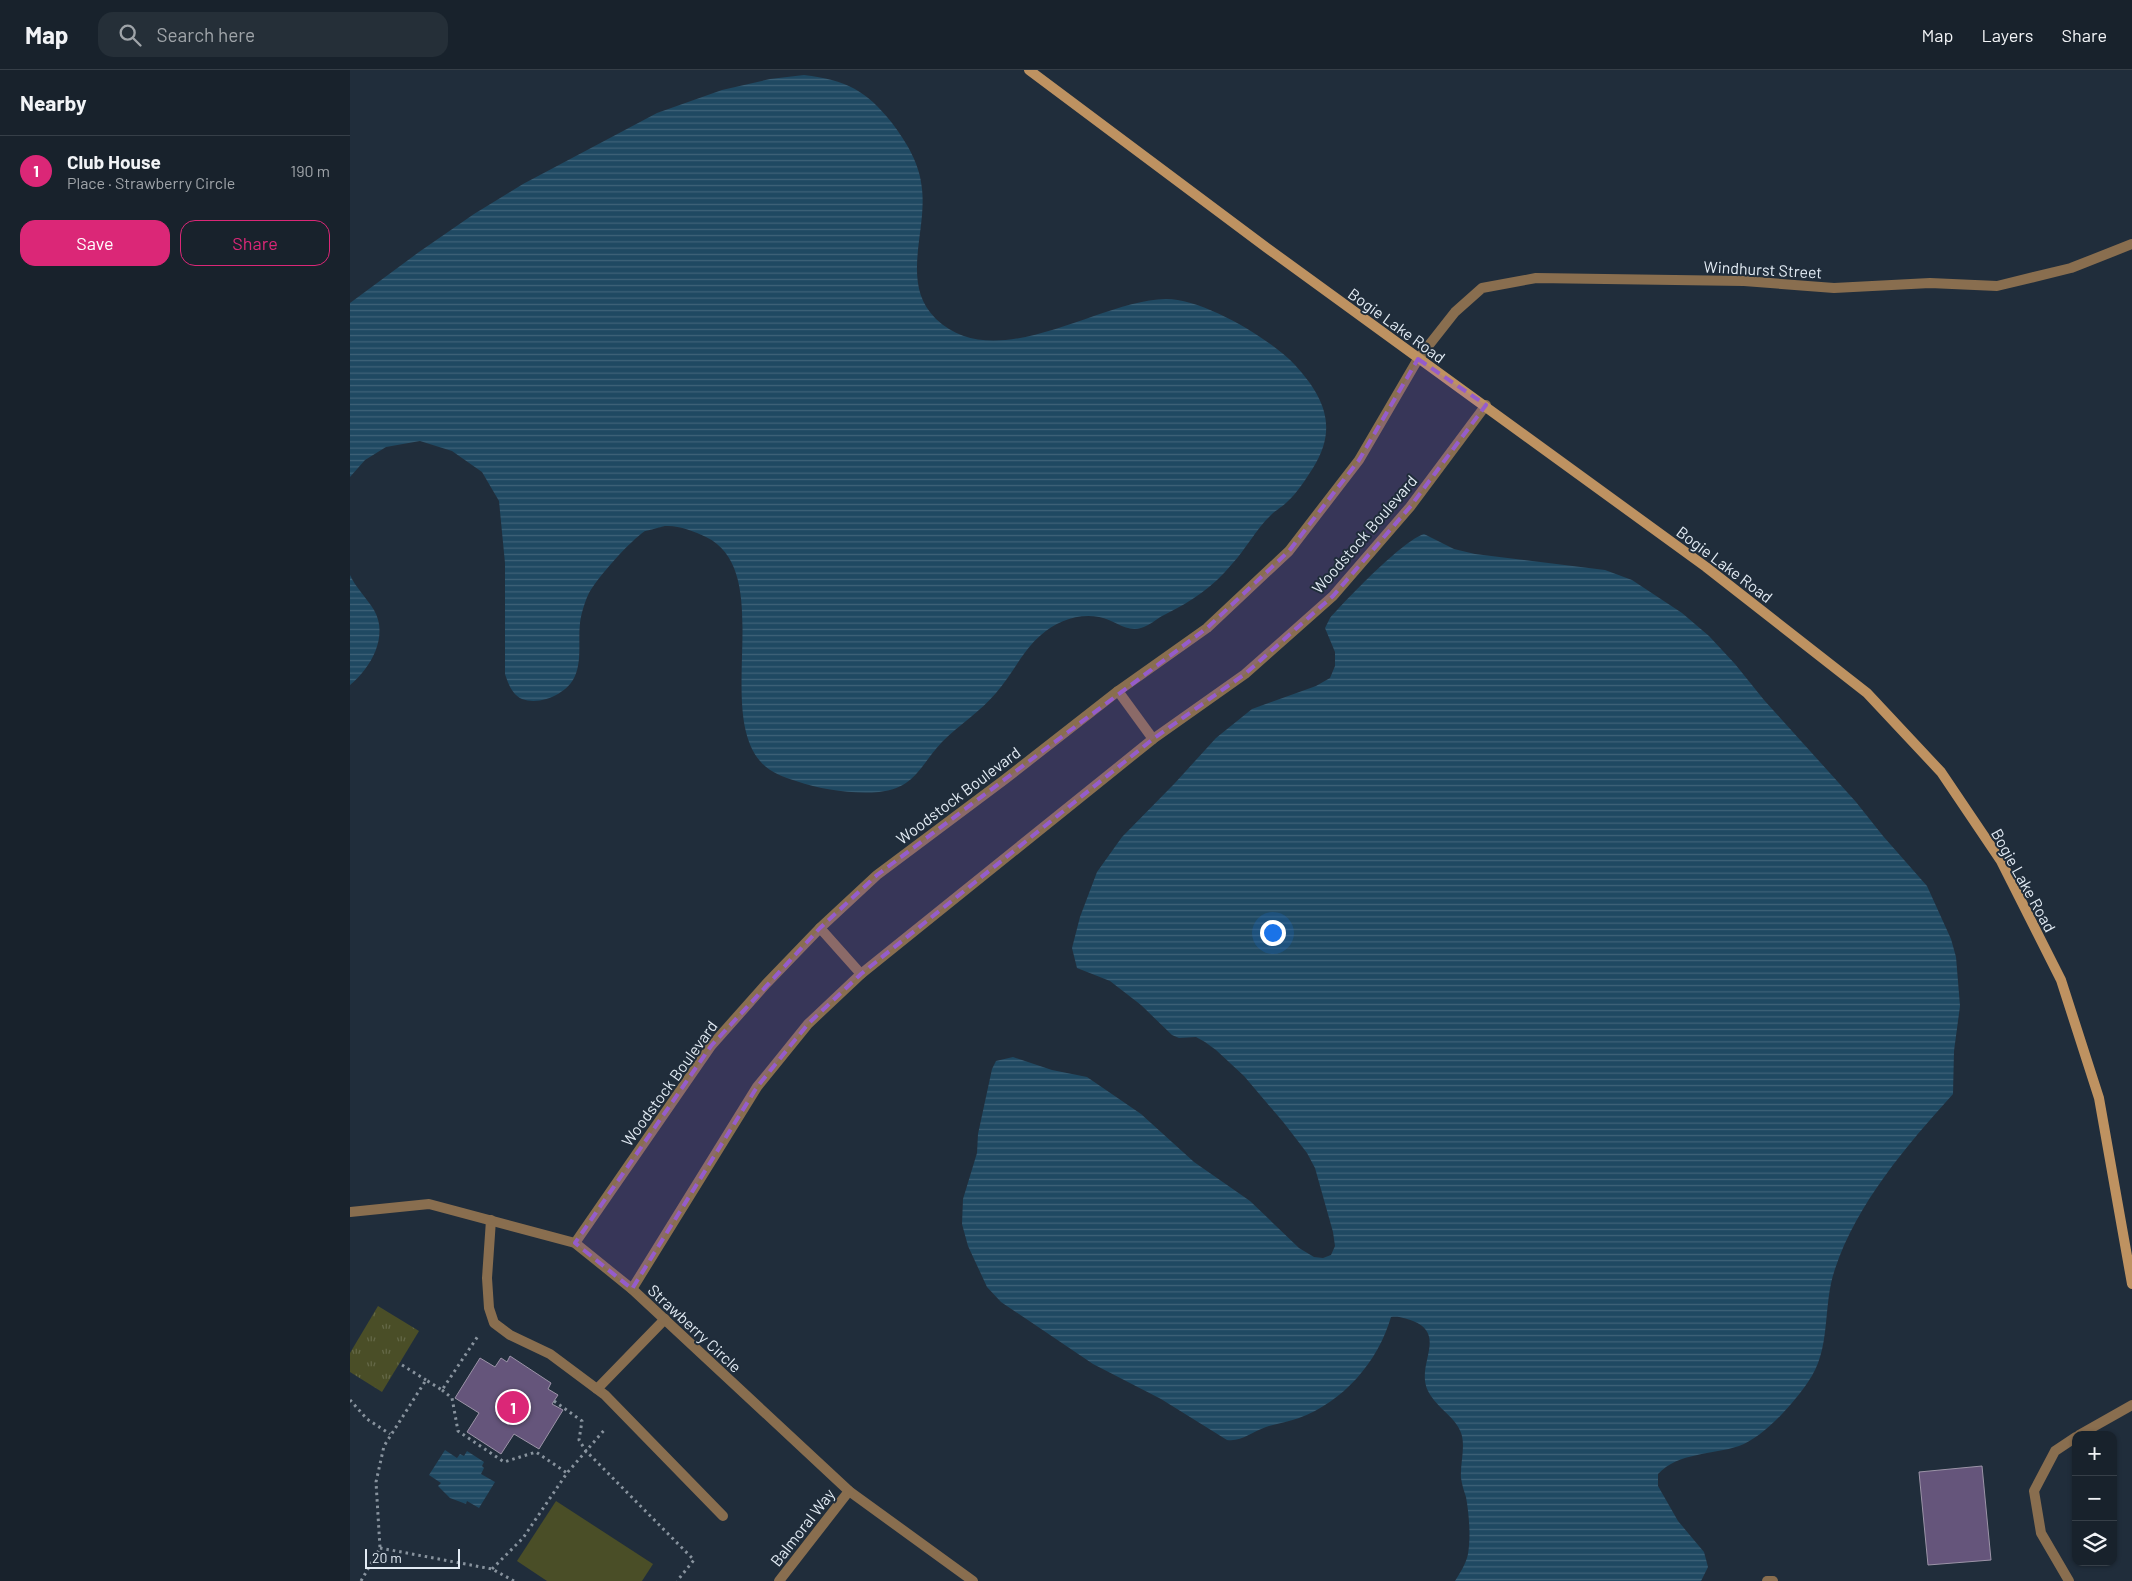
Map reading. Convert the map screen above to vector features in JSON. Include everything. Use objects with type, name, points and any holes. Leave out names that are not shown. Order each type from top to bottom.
[{"type":"main road","name":"Bogie Lake Road","points":[[1029,70],[1252,238],[1418,359],[1486,405],[1706,567],[1867,693],[1941,772],[2001,861],[2061,980],[2099,1098],[2132,1284]]},
{"type":"street","name":"Windhurst Street","points":[[1418,359],[1455,312],[1482,288],[1536,278],[1744,281],[1834,288],[1930,284],[1997,286],[2070,268],[2132,244]]},
{"type":"street","name":"Woodstock Boulevard","points":[[575,1242],[710,1046],[766,984],[820,928],[877,875],[1004,780],[1118,691],[1207,628],[1289,551],[1359,460],[1418,359]]},
{"type":"street","name":"Woodstock Boulevard","points":[[632,1289],[757,1087],[808,1024],[861,974],[1153,739],[1245,674],[1333,596],[1410,507],[1486,405]]},
{"type":"street","points":[[1118,691],[1153,739]]},
{"type":"street","points":[[820,928],[861,974]]},
{"type":"street","name":"Strawberry Circle","points":[[350,1212],[429,1204],[575,1242],[632,1289],[849,1491],[973,1581]]},
{"type":"street","points":[[491,1220],[487,1278],[489,1308],[494,1324],[510,1335],[550,1354],[597,1389],[622,1412],[723,1516]]},
{"type":"street","points":[[597,1389],[665,1319]]},
{"type":"street","points":[[2086,1431],[2132,1405]]},
{"type":"street","points":[[2069,1581],[2041,1533],[2034,1491],[2055,1450],[2072,1439]]},
{"type":"street","name":"Balmoral Way","points":[[779,1581],[849,1491]]},
{"type":"street","points":[[1767,1581],[1773,1581]]},
{"type":"path","points":[[442,1390],[483,1330],[494,1324]]},
{"type":"path","points":[[402,1365],[452,1398],[458,1432],[504,1462],[536,1452],[567,1473]]},
{"type":"path","points":[[361,1581],[380,1548],[376,1482],[384,1446],[426,1380]]},
{"type":"path","points":[[350,1400],[367,1419],[390,1434]]},
{"type":"path","points":[[554,1401],[582,1421],[578,1440],[586,1451],[694,1560],[677,1581]]},
{"type":"path","points":[[492,1569],[523,1538],[567,1473],[622,1412]]},
{"type":"path","points":[[380,1548],[492,1569],[514,1581]]},
{"type":"highlighted area","points":[[1418,359],[1486,405],[1410,507],[1333,596],[1245,674],[1153,739],[861,974],[808,1024],[757,1087],[632,1289],[575,1243],[711,1046],[820,928],[877,875],[1207,628],[1289,551],[1359,460]]},
{"type":"green space","points":[[378,1306],[419,1331],[382,1392],[350,1372],[350,1353]]},
{"type":"green space","points":[[556,1501],[653,1564],[642,1581],[547,1581],[517,1561]]},
{"type":"water","points":[[804,75],[832,80],[854,88],[873,102],[892,123],[908,146],[919,171],[922,189],[923,206],[917,257],[919,290],[925,305],[936,319],[961,335],[988,340],[1018,338],[1048,331],[1139,303],[1166,299],[1181,301],[1217,313],[1235,322],[1284,354],[1314,389],[1325,414],[1325,440],[1321,453],[1301,486],[1285,504],[1273,513],[1225,572],[1202,593],[1141,628],[1124,627],[1099,617],[1084,616],[1068,619],[1047,630],[1029,648],[990,700],[942,742],[916,774],[901,786],[879,792],[848,792],[806,784],[776,774],[760,761],[748,738],[742,708],[742,609],[738,579],[727,554],[706,537],[675,526],[665,526],[645,531],[631,542],[593,586],[588,596],[580,623],[579,657],[575,676],[560,693],[545,699],[529,701],[516,695],[505,674],[505,563],[499,501],[482,472],[452,451],[420,441],[386,447],[365,460],[350,477],[350,303],[474,214],[523,184],[657,113],[722,90],[770,79]]},
{"type":"water","points":[[1424,534],[1454,549],[1475,554],[1605,570],[1632,580],[1682,613],[1709,636],[1735,664],[1764,700],[1856,802],[1927,886],[1951,939],[1956,957],[1960,1006],[1954,1051],[1953,1094],[1901,1154],[1885,1176],[1856,1221],[1844,1245],[1831,1283],[1824,1342],[1816,1369],[1786,1409],[1758,1436],[1739,1446],[1686,1458],[1666,1467],[1658,1474],[1658,1486],[1678,1521],[1704,1552],[1708,1567],[1701,1581],[1455,1581],[1466,1561],[1469,1540],[1467,1504],[1461,1478],[1462,1436],[1456,1424],[1428,1391],[1425,1371],[1430,1342],[1428,1334],[1423,1327],[1413,1321],[1391,1317],[1385,1334],[1368,1365],[1344,1391],[1330,1402],[1299,1418],[1266,1427],[1237,1440],[1227,1440],[1161,1399],[1093,1364],[1001,1302],[987,1287],[968,1246],[962,1224],[963,1199],[977,1153],[978,1134],[992,1069],[996,1061],[1013,1057],[1052,1070],[1087,1077],[1141,1114],[1194,1162],[1250,1201],[1299,1248],[1314,1257],[1323,1258],[1331,1255],[1335,1246],[1333,1232],[1315,1168],[1307,1153],[1284,1123],[1244,1076],[1216,1050],[1196,1037],[1179,1038],[1172,1035],[1141,1005],[1110,981],[1077,968],[1072,948],[1080,917],[1097,872],[1122,837],[1216,738],[1252,709],[1316,686],[1330,678],[1335,666],[1335,652],[1325,628],[1330,618],[1361,585],[1402,547]]},
{"type":"water","points":[[350,575],[374,610],[380,630],[379,641],[371,661],[350,685]]},
{"type":"water","points":[[445,1450],[457,1458],[460,1454],[464,1456],[467,1451],[484,1462],[481,1474],[495,1482],[479,1508],[467,1501],[466,1504],[450,1498],[438,1486],[441,1483],[429,1475]]},
{"type":"building","points":[[510,1356],[551,1383],[548,1389],[558,1395],[552,1404],[563,1410],[539,1449],[514,1434],[501,1454],[467,1432],[479,1413],[455,1398],[480,1358],[495,1367],[501,1358],[507,1362]]},
{"type":"building","points":[[1982,1466],[1991,1560],[1928,1565],[1919,1472]]},
{"type":"place","name":"Club House","points":[[513,1407]]}]
